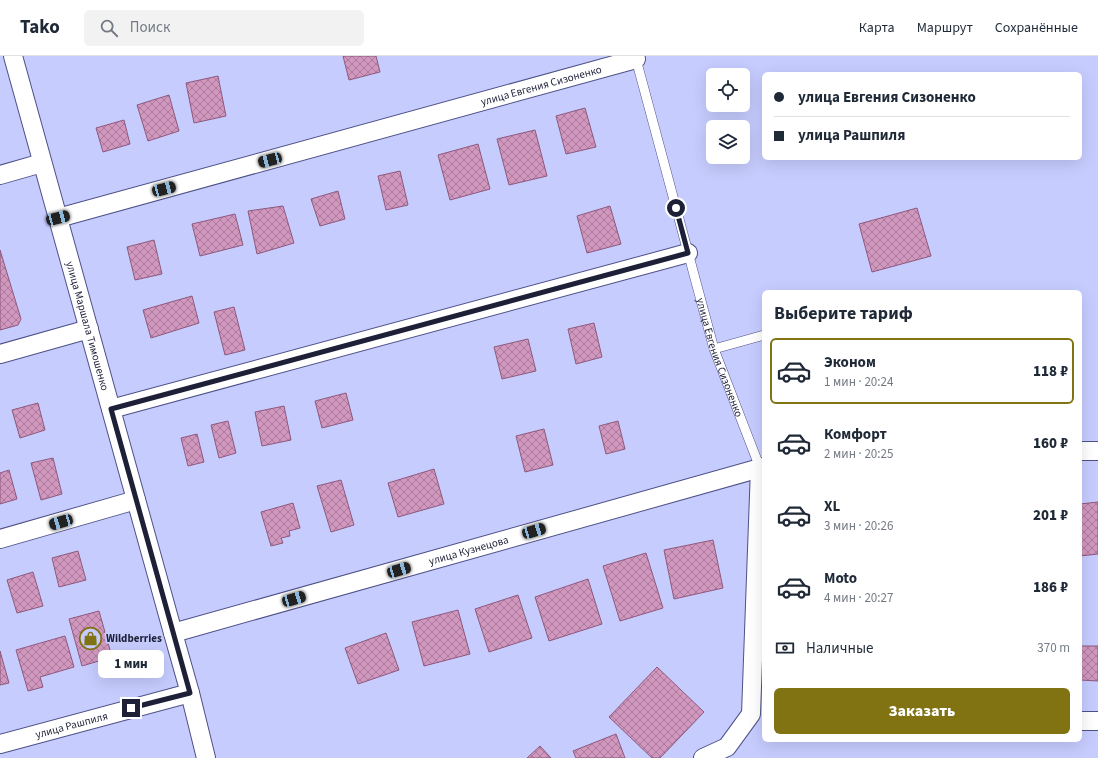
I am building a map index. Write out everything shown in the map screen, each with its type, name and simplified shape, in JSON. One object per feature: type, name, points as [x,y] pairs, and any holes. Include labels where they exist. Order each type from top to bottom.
[{"type":"street","name":"улица Маршала Тимошенко","points":[[13,56],[190,693],[206,758]]},
{"type":"street","name":"улица Евгения Сизоненко","points":[[58,218],[636,59]]},
{"type":"street","points":[[0,175],[42,163]]},
{"type":"street","points":[[111,409],[688,253]]},
{"type":"street","points":[[0,354],[89,329]]},
{"type":"street","points":[[1082,451],[1098,451]]},
{"type":"street","points":[[703,758],[727,747],[758,715],[762,467]]},
{"type":"street","name":"улица Кузнецова","points":[[173,633],[762,467]]},
{"type":"street","points":[[0,539],[136,500]]},
{"type":"street","name":"улица Рашпиля","points":[[0,744],[190,693]]},
{"type":"street","points":[[1082,721],[1098,721]]},
{"type":"lane","name":"улица Евгения Сизоненко","points":[[636,59],[714,349],[762,467]]},
{"type":"lane","points":[[714,349],[762,336]]},
{"type":"building","points":[[343,56],[376,56],[380,72],[349,80]]},
{"type":"building","points":[[218,76],[226,116],[194,123],[186,83]]},
{"type":"building","points":[[169,95],[179,131],[148,141],[137,105]]},
{"type":"building","points":[[585,108],[596,147],[566,154],[556,116]]},
{"type":"building","points":[[124,120],[130,144],[103,152],[96,128]]},
{"type":"building","points":[[535,130],[547,176],[509,185],[497,139]]},
{"type":"building","points":[[478,144],[490,189],[450,200],[438,155]]},
{"type":"building","points":[[400,171],[408,205],[386,210],[378,176]]},
{"type":"building","points":[[338,191],[345,219],[320,226],[311,199]]},
{"type":"building","points":[[283,206],[294,243],[257,254],[248,211]]},
{"type":"building","points":[[610,206],[621,244],[587,253],[577,216]]},
{"type":"building","points":[[917,208],[931,256],[872,272],[859,224]]},
{"type":"building","points":[[235,214],[243,245],[200,256],[192,224]]},
{"type":"building","points":[[154,240],[162,274],[135,280],[127,247]]},
{"type":"building","points":[[0,250],[21,319],[18,325],[0,330]]},
{"type":"building","points":[[192,296],[199,323],[151,338],[143,310]]},
{"type":"building","points":[[234,307],[245,350],[225,355],[214,312]]},
{"type":"building","points":[[594,323],[602,357],[576,364],[568,329]]},
{"type":"building","points":[[528,339],[536,371],[502,379],[494,347]]},
{"type":"building","points":[[346,393],[353,420],[322,428],[315,401]]},
{"type":"building","points":[[38,403],[45,430],[20,438],[12,410]]},
{"type":"building","points":[[284,406],[291,440],[262,446],[255,412]]},
{"type":"building","points":[[228,421],[236,453],[219,458],[211,425]]},
{"type":"building","points":[[618,421],[625,449],[606,454],[599,426]]},
{"type":"building","points":[[544,429],[553,465],[525,472],[516,436]]},
{"type":"building","points":[[197,434],[204,462],[188,466],[181,438]]},
{"type":"building","points":[[53,458],[62,494],[41,500],[31,463]]},
{"type":"building","points":[[434,469],[444,504],[398,517],[388,483]]},
{"type":"building","points":[[9,470],[17,499],[0,504],[0,473]]},
{"type":"building","points":[[341,480],[354,525],[331,532],[317,486]]},
{"type":"building","points":[[1098,502],[1098,554],[1082,556],[1082,504]]},
{"type":"building","points":[[293,503],[300,528],[289,531],[290,536],[281,538],[283,543],[271,546],[261,512]]},
{"type":"building","points":[[713,540],[723,588],[674,599],[664,550]]},
{"type":"building","points":[[78,551],[86,580],[59,587],[52,558]]},
{"type":"building","points":[[646,553],[663,608],[620,621],[603,566]]},
{"type":"building","points":[[33,572],[43,606],[17,613],[7,580]]},
{"type":"building","points":[[588,579],[602,624],[549,641],[535,597]]},
{"type":"building","points":[[518,595],[532,638],[489,652],[475,609]]},
{"type":"building","points":[[458,610],[470,654],[424,666],[412,622]]},
{"type":"building","name":"Wildberries","points":[[99,611],[112,657],[82,666],[69,619]]},
{"type":"building","points":[[386,633],[399,670],[358,684],[345,648]]},
{"type":"building","points":[[65,636],[74,667],[40,677],[43,687],[28,691],[16,650]]},
{"type":"building","points":[[1082,646],[1098,646],[1098,681],[1082,680]]},
{"type":"building","points":[[0,651],[9,683],[0,685]]},
{"type":"building","points":[[657,667],[704,712],[660,758],[652,758],[609,717]]},
{"type":"building","points":[[616,734],[625,758],[576,758],[573,751]]},
{"type":"building","points":[[540,746],[551,758],[527,758]]},
{"type":"place","name":"Wildberries","points":[[91,638]]},
{"type":"route","points":[[131,708],[190,693],[111,409],[688,253],[676,208]]}]
